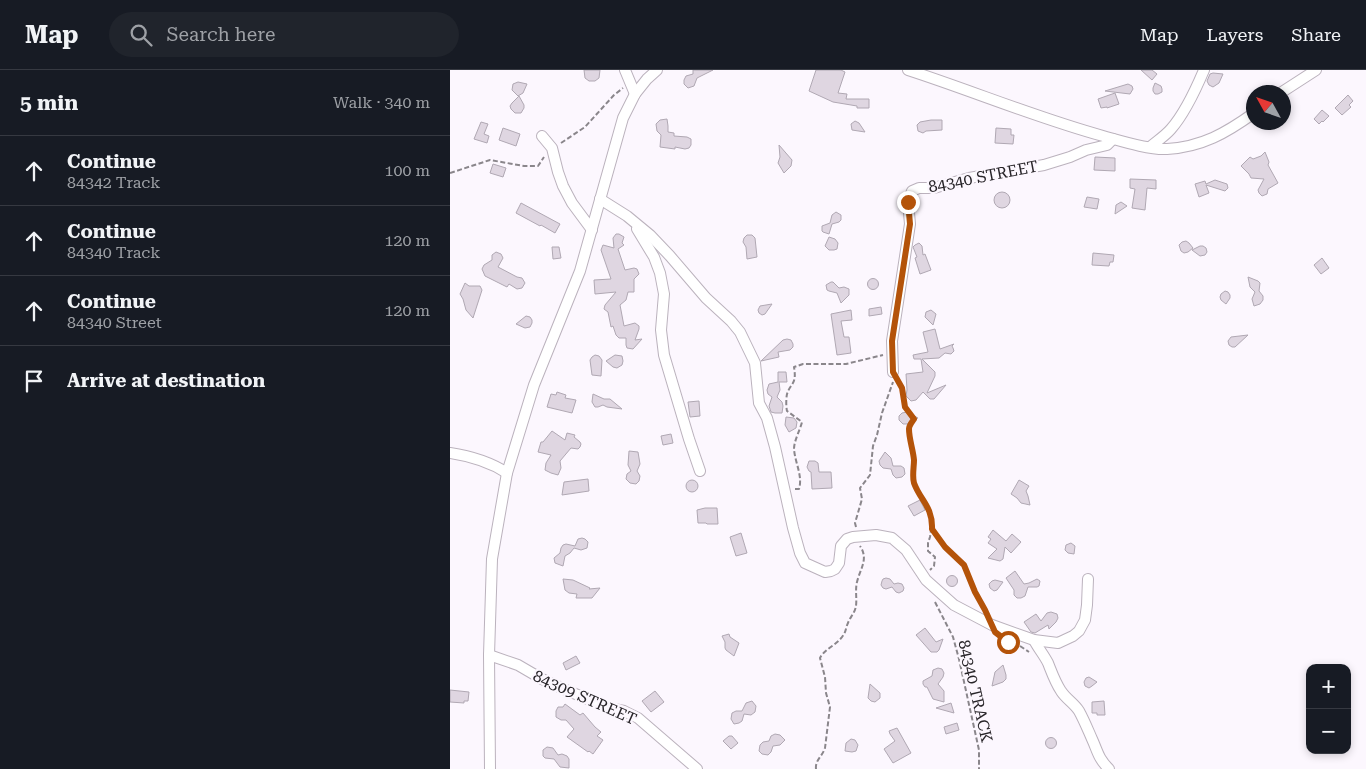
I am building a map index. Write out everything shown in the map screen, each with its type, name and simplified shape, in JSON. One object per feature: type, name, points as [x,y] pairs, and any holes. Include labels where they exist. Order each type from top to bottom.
[{"type":"street","points":[[624,70],[635,94]]},
{"type":"street","points":[[490,769],[489,655],[492,559],[507,474],[534,386],[580,271],[623,118],[635,94],[647,78],[657,70]]},
{"type":"street","points":[[908,70],[1076,129],[1150,147],[1166,149],[1210,140],[1246,119]]},
{"type":"street","points":[[1150,147],[1171,129],[1186,107],[1204,70]]},
{"type":"street","points":[[1291,86],[1316,70]]},
{"type":"street","points":[[542,136],[552,148],[558,172],[567,194],[592,230]]},
{"type":"street","name":"84340 STREET","points":[[893,372],[892,341],[910,224],[908,202],[912,191],[919,188],[934,188],[970,178],[1044,164],[1107,145],[1113,139]]},
{"type":"street","points":[[600,199],[627,216],[650,235],[706,298],[740,332],[755,363],[759,403],[767,418],[800,553],[805,563],[825,572],[831,571],[836,569],[841,546],[851,538],[876,535],[892,538],[906,550],[926,580],[954,604],[992,625],[1034,640],[1058,643],[1079,631],[1085,620],[1088,579]]},
{"type":"street","points":[[627,216],[643,238],[654,257],[660,273],[664,294],[661,330],[664,355],[700,471]]},
{"type":"street","points":[[450,453],[480,460],[498,467],[507,474]]},
{"type":"street","points":[[1034,640],[1065,697],[1079,711],[1096,752],[1109,769]]},
{"type":"street","name":"84309 STREET","points":[[489,655],[518,665],[574,694],[609,708],[624,711],[638,718],[697,769]]},
{"type":"path","points":[[784,488],[799,489],[800,486],[794,448],[802,422],[787,411],[786,404],[787,394],[794,383],[794,367],[803,364],[846,364],[885,354]]},
{"type":"path","points":[[893,372],[902,388],[905,407],[914,419],[909,427],[914,458],[913,480],[928,507],[932,523],[928,551],[935,557],[934,566],[927,573],[926,580]]},
{"type":"path","points":[[816,769],[816,762],[823,755],[825,748],[830,707],[820,658],[844,634],[854,611],[856,583],[863,564],[864,554],[858,543],[855,523],[862,499],[860,488],[870,475],[873,446],[893,383],[893,372]]},
{"type":"path","points":[[932,529],[945,547],[964,565],[992,625]]},
{"type":"path","name":"84340 TRACK","points":[[934,601],[952,637],[959,659],[978,750],[979,769]]},
{"type":"path","points":[[1017,645],[1032,655]]},
{"type":"building","points":[[584,70],[600,70],[599,78],[595,81],[589,81],[585,78]]},
{"type":"building","points":[[693,70],[713,70],[697,78],[694,86],[688,88],[684,84],[684,80],[686,76],[693,74]]},
{"type":"building","points":[[816,70],[841,70],[845,72],[838,93],[847,94],[846,99],[869,99],[869,108],[857,108],[857,106],[833,102],[809,91]]},
{"type":"building","points":[[1141,70],[1152,70],[1157,74],[1152,80]]},
{"type":"building","points":[[1210,74],[1223,74],[1219,83],[1213,87],[1207,81]]},
{"type":"building","points":[[518,82],[527,84],[523,93],[518,96],[512,90],[513,84]]},
{"type":"building","points":[[1155,83],[1161,86],[1162,89],[1162,92],[1158,94],[1155,94],[1153,91]]},
{"type":"building","points":[[1128,84],[1133,89],[1130,94],[1105,91]]},
{"type":"building","points":[[1115,93],[1119,104],[1101,108],[1098,99]]},
{"type":"building","points":[[1348,95],[1353,101],[1349,105],[1351,107],[1342,115],[1335,108]]},
{"type":"building","points":[[519,96],[524,108],[521,113],[515,113],[510,106]]},
{"type":"building","points":[[1322,110],[1329,116],[1319,124],[1314,119]]},
{"type":"building","points":[[667,119],[668,132],[674,133],[674,136],[691,139],[689,148],[660,147],[661,135],[657,131],[656,124],[660,120]]},
{"type":"building","points":[[942,120],[942,130],[926,131],[923,133],[918,131],[917,125],[920,122]]},
{"type":"building","points":[[855,121],[859,123],[865,132],[852,130],[851,124]]},
{"type":"building","points":[[481,122],[488,124],[484,134],[489,136],[487,143],[474,139]]},
{"type":"building","points":[[503,128],[520,134],[516,146],[499,140]]},
{"type":"building","points":[[996,128],[1011,129],[1011,135],[1014,135],[1013,144],[995,143]]},
{"type":"building","points":[[779,145],[792,160],[791,166],[784,173],[778,163],[780,157]]},
{"type":"building","points":[[1265,152],[1269,162],[1268,165],[1278,183],[1268,189],[1267,194],[1262,196],[1258,190],[1264,179],[1251,178],[1241,166],[1250,157],[1253,159]]},
{"type":"building","points":[[1095,157],[1115,158],[1115,171],[1094,170]]},
{"type":"building","points":[[493,164],[506,168],[503,177],[490,173]]},
{"type":"building","points":[[1130,179],[1156,180],[1156,189],[1147,188],[1145,210],[1132,208],[1135,189],[1130,188]]},
{"type":"building","points":[[1215,180],[1227,184],[1228,188],[1225,191],[1206,185],[1209,193],[1199,197],[1195,184],[1205,181],[1206,184]]},
{"type":"building","points":[[1002,192],[1010,200],[1002,208],[994,200]]},
{"type":"building","points":[[1087,197],[1099,199],[1097,209],[1084,207]]},
{"type":"building","points":[[1121,202],[1127,206],[1115,214],[1116,205]]},
{"type":"building","points":[[521,203],[560,224],[555,233],[516,213]]},
{"type":"building","points":[[836,212],[841,215],[841,220],[832,224],[829,234],[823,232],[822,226],[830,223],[832,215]]},
{"type":"building","points":[[616,234],[624,237],[622,243],[624,245],[618,249],[625,270],[634,268],[637,269],[639,274],[634,279],[634,292],[628,292],[626,300],[620,305],[624,326],[635,323],[639,326],[635,340],[642,339],[633,349],[627,348],[626,338],[619,338],[616,335],[613,326],[611,327],[608,312],[604,309],[616,292],[595,294],[594,280],[611,279],[601,250],[603,245],[614,248],[613,238]]},
{"type":"building","points":[[747,235],[752,235],[755,238],[757,257],[747,259],[746,247],[743,242]]},
{"type":"building","points":[[829,237],[835,239],[838,243],[837,249],[829,250],[825,246]]},
{"type":"building","points":[[1186,241],[1193,248],[1184,253],[1179,245]]},
{"type":"building","points":[[919,243],[922,246],[923,255],[925,254],[931,270],[920,274],[913,247]]},
{"type":"building","points":[[1200,246],[1206,248],[1207,252],[1205,255],[1200,256],[1192,250]]},
{"type":"building","points":[[552,247],[559,247],[561,258],[553,259]]},
{"type":"building","points":[[496,252],[501,254],[503,258],[498,267],[522,278],[525,283],[522,288],[517,289],[509,284],[507,287],[485,276],[482,269],[484,265],[492,260],[492,255]]},
{"type":"building","points":[[1093,253],[1114,255],[1113,262],[1110,262],[1109,266],[1092,265]]},
{"type":"building","points":[[1322,258],[1329,268],[1321,274],[1314,265]]},
{"type":"building","points":[[1248,277],[1260,283],[1259,291],[1263,296],[1260,304],[1254,306],[1252,299],[1255,292],[1250,287]]},
{"type":"building","points":[[873,278],[879,284],[873,290],[867,284]]},
{"type":"building","points":[[831,282],[839,288],[849,289],[849,295],[841,303],[837,293],[827,290],[826,285]]},
{"type":"building","points":[[465,283],[469,286],[480,286],[482,290],[473,318],[466,310],[460,294]]},
{"type":"building","points":[[1225,291],[1230,295],[1226,304],[1220,297]]},
{"type":"building","points":[[772,304],[765,314],[759,313],[760,306]]},
{"type":"building","points":[[881,307],[882,314],[869,316],[869,309]]},
{"type":"building","points":[[851,310],[852,320],[841,321],[844,337],[849,337],[851,353],[837,355],[831,314]]},
{"type":"building","points":[[931,310],[936,314],[933,325],[925,317],[926,312]]},
{"type":"building","points":[[526,316],[532,320],[530,327],[525,328],[516,324]]},
{"type":"building","points":[[935,329],[940,349],[954,344],[952,346],[954,351],[951,354],[945,353],[939,358],[922,359],[935,372],[927,393],[946,385],[934,399],[930,399],[923,392],[916,400],[911,401],[906,396],[906,374],[923,372],[921,359],[914,359],[913,355],[928,352],[923,332]]},
{"type":"building","points":[[1248,335],[1235,347],[1229,345],[1228,341],[1231,337]]},
{"type":"building","points":[[783,340],[791,340],[793,344],[790,350],[778,352],[779,357],[761,361]]},
{"type":"building","points":[[595,355],[599,356],[602,360],[601,376],[592,375],[590,360]]},
{"type":"building","points":[[615,355],[622,356],[623,361],[622,365],[617,368],[606,361]]},
{"type":"building","points":[[778,372],[786,372],[787,382],[779,382],[780,390],[777,397],[782,402],[782,413],[771,412],[769,406],[772,397],[768,394],[767,390],[769,384],[778,382]]},
{"type":"building","points":[[557,392],[566,395],[565,398],[576,400],[572,413],[547,407],[551,394],[556,395]]},
{"type":"building","points":[[593,394],[604,399],[610,399],[622,409],[603,405],[595,407],[592,402]]},
{"type":"building","points":[[699,401],[700,416],[690,417],[688,402]]},
{"type":"building","points":[[907,412],[918,418],[903,424],[899,420],[899,416]]},
{"type":"building","points":[[786,417],[794,418],[797,422],[796,428],[789,432],[785,425]]},
{"type":"building","points":[[552,431],[565,440],[567,433],[575,435],[574,437],[581,444],[578,449],[571,448],[560,461],[561,468],[558,475],[545,470],[546,463],[551,455],[538,452],[541,442]]},
{"type":"building","points":[[671,434],[673,443],[663,445],[661,436]]},
{"type":"building","points":[[629,451],[638,452],[640,464],[637,471],[640,476],[636,484],[630,483],[626,479],[627,474],[631,471],[628,465]]},
{"type":"building","points":[[885,452],[891,458],[893,466],[904,468],[905,474],[902,477],[896,478],[891,469],[883,468],[880,465],[879,461]]},
{"type":"building","points":[[809,461],[818,463],[819,472],[831,472],[832,488],[812,489],[811,472],[807,467]]},
{"type":"building","points":[[588,479],[589,491],[562,495],[564,482]]},
{"type":"building","points":[[690,480],[694,480],[698,486],[694,492],[690,492],[686,488],[686,484]]},
{"type":"building","points":[[1019,480],[1029,486],[1026,491],[1030,505],[1021,503],[1011,494]]},
{"type":"building","points":[[920,500],[925,510],[914,516],[908,506]]},
{"type":"building","points":[[717,508],[718,524],[698,523],[697,510]]},
{"type":"building","points":[[993,530],[1006,541],[1012,534],[1021,542],[1011,553],[1005,547],[1003,559],[1000,561],[988,558],[997,549],[988,543],[991,539],[988,537]]},
{"type":"building","points":[[741,533],[747,553],[736,556],[730,537]]},
{"type":"building","points":[[582,538],[588,542],[587,548],[581,550],[574,548],[565,556],[563,566],[555,563],[554,558],[560,553],[563,545],[575,546],[578,539]]},
{"type":"building","points":[[1071,543],[1075,546],[1074,554],[1068,553],[1065,550],[1066,545]]},
{"type":"building","points":[[1015,571],[1024,584],[1037,579],[1040,581],[1039,586],[1028,587],[1025,596],[1017,598],[1006,578]]},
{"type":"building","points":[[950,576],[954,576],[957,581],[956,585],[950,586],[947,583],[947,579]]},
{"type":"building","points":[[886,578],[890,579],[894,584],[902,584],[903,591],[899,593],[892,587],[883,588],[881,585],[882,581]]},
{"type":"building","points":[[563,579],[573,580],[589,589],[600,588],[592,598],[576,598],[577,594],[569,593],[565,590]]},
{"type":"building","points":[[995,580],[1003,582],[994,591],[990,588],[989,584]]},
{"type":"building","points":[[1047,613],[1057,614],[1058,618],[1049,629],[1048,625],[1035,633],[1031,632],[1024,622],[1036,614],[1041,621]]},
{"type":"building","points":[[925,628],[936,642],[943,639],[937,652],[931,652],[916,635]]},
{"type":"building","points":[[729,634],[730,637],[739,643],[734,656],[726,650],[722,636]]},
{"type":"building","points":[[576,656],[580,663],[566,670],[563,663]]},
{"type":"building","points":[[1003,665],[1006,679],[992,686],[995,672]]},
{"type":"building","points":[[942,669],[944,673],[938,684],[944,691],[944,702],[933,699],[927,687],[923,684],[923,681],[932,676],[933,670]]},
{"type":"building","points":[[1089,677],[1097,682],[1089,688],[1085,686],[1084,682]]},
{"type":"building","points":[[870,684],[880,693],[880,698],[875,702],[868,698]]},
{"type":"building","points":[[450,690],[469,692],[468,701],[464,701],[464,703],[450,702]]},
{"type":"building","points":[[655,691],[664,702],[651,712],[642,701]]},
{"type":"building","points":[[752,701],[756,706],[755,712],[751,715],[744,714],[742,721],[734,724],[731,719],[732,713],[742,711],[746,703]]},
{"type":"building","points":[[1104,701],[1105,715],[1092,713],[1092,702]]},
{"type":"building","points":[[951,703],[954,713],[936,708]]},
{"type":"building","points":[[565,704],[580,715],[583,713],[601,732],[597,736],[603,740],[593,754],[567,737],[574,729],[566,720],[556,717],[558,707],[563,707]]},
{"type":"building","points":[[957,723],[959,730],[946,734],[944,727]]},
{"type":"building","points":[[897,728],[911,753],[893,763],[884,749],[895,741],[889,731]]},
{"type":"building","points":[[775,734],[780,735],[785,740],[780,745],[773,746],[768,755],[762,754],[759,751],[760,745],[763,742],[769,741],[771,736]]},
{"type":"building","points":[[732,736],[738,743],[731,749],[723,741]]},
{"type":"building","points":[[1049,738],[1053,738],[1056,743],[1055,747],[1049,748],[1046,745],[1046,741]]},
{"type":"building","points":[[851,739],[855,740],[858,745],[856,751],[845,751],[846,743]]},
{"type":"building","points":[[547,747],[553,748],[558,755],[567,756],[569,768],[560,767],[554,759],[545,758],[543,750]]},
{"type":"route","points":[[908,202],[910,224],[897,302],[892,341],[892,360],[893,372],[902,388],[905,407],[914,419],[909,427],[914,458],[913,480],[928,507],[932,529],[945,547],[962,562],[995,632],[1008,642]]}]
